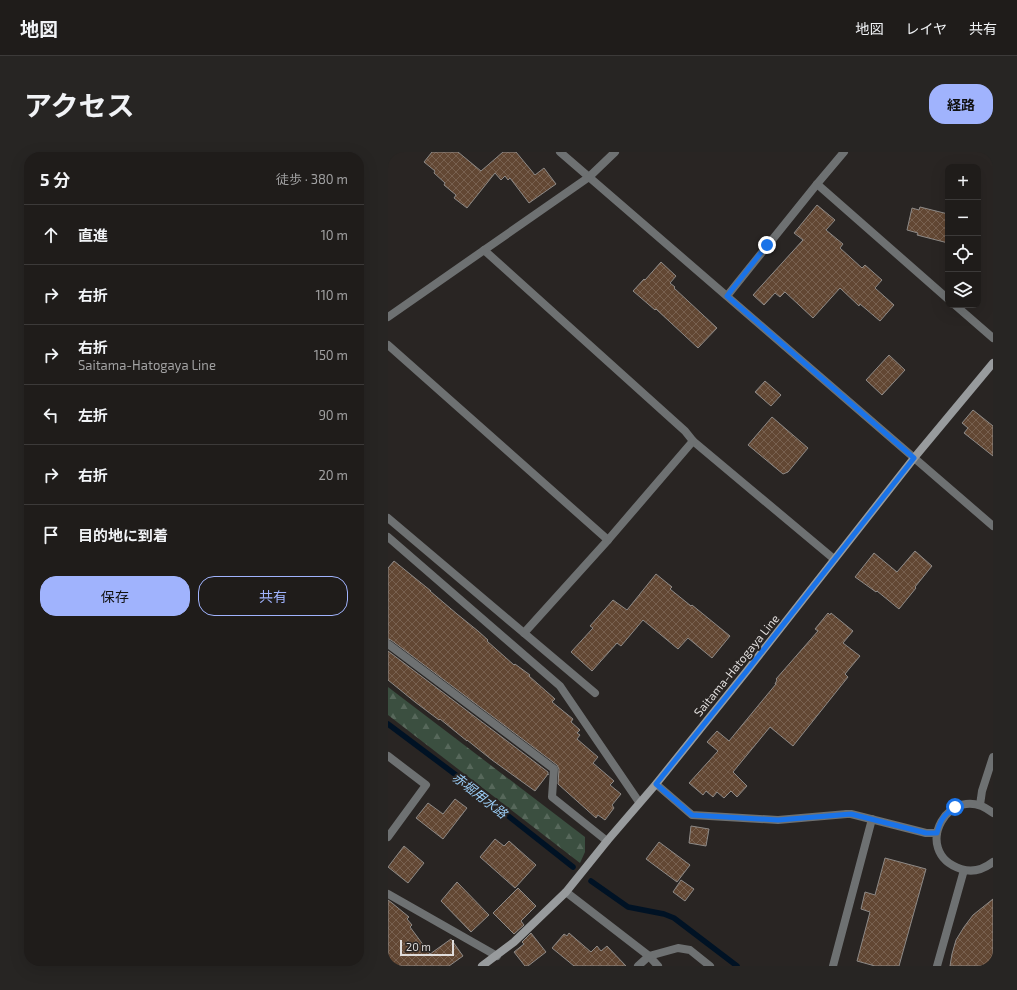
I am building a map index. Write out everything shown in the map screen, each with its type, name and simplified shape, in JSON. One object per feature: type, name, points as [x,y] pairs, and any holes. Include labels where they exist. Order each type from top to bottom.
[{"type":"main road","name":"Saitama-Hatogaya Line","points":[[482,966],[514,942],[566,892],[656,784],[914,458],[993,363]]},
{"type":"street","points":[[560,152],[993,526]]},
{"type":"street","points":[[388,317],[589,177],[615,152]]},
{"type":"street","points":[[727,296],[844,152]]},
{"type":"street","points":[[817,184],[945,296]]},
{"type":"street","points":[[484,250],[685,431],[693,441],[834,559]]},
{"type":"street","points":[[958,308],[993,338]]},
{"type":"street","points":[[388,345],[608,540]]},
{"type":"street","points":[[524,633],[608,540],[693,441]]},
{"type":"street","points":[[388,518],[595,693]]},
{"type":"street","points":[[388,537],[560,686],[640,802]]},
{"type":"street","points":[[388,644],[554,769],[552,797],[607,841]]},
{"type":"street","points":[[388,756],[426,785],[388,837]]},
{"type":"street","points":[[980,805],[982,791],[993,757]]},
{"type":"street","points":[[656,784],[692,815],[778,820],[851,814],[926,833],[937,833]]},
{"type":"street","points":[[993,813],[980,805],[963,804],[948,812],[939,825],[937,833],[939,850],[943,857],[956,868],[973,871],[989,866],[993,862]]},
{"type":"street","points":[[833,966],[872,819]]},
{"type":"street","points":[[937,966],[964,870]]},
{"type":"street","points":[[566,892],[649,956],[658,966]]},
{"type":"street","points":[[388,894],[497,956]]},
{"type":"street","points":[[638,966],[649,956],[678,948],[690,950],[710,966]]},
{"type":"green space","points":[[388,687],[585,837],[585,852],[580,863],[388,715]]},
{"type":"building","points":[[432,152],[458,152],[481,171],[503,152],[516,152],[535,175],[544,168],[556,184],[529,203],[510,178],[508,180],[505,176],[501,180],[495,173],[467,208],[454,198],[456,195],[444,185],[445,183],[434,173],[435,171],[424,162]]},
{"type":"building","points":[[817,205],[835,220],[826,230],[843,244],[840,248],[862,268],[865,265],[882,280],[875,288],[894,305],[880,321],[860,304],[859,306],[840,288],[813,318],[785,292],[780,297],[775,293],[764,305],[753,295],[803,240],[794,233]]},
{"type":"building","points":[[920,207],[945,213],[945,242],[917,235],[918,233],[907,230],[912,208],[919,210]]},
{"type":"building","points":[[661,262],[676,276],[670,283],[675,287],[674,288],[717,328],[698,348],[656,309],[655,310],[633,291]]},
{"type":"building","points":[[889,355],[905,370],[882,395],[866,380]]},
{"type":"building","points":[[765,381],[781,395],[771,406],[755,392]]},
{"type":"building","points":[[973,410],[993,426],[993,456],[964,433],[968,428],[962,423]]},
{"type":"building","points":[[772,417],[808,448],[788,472],[783,474],[748,445]]},
{"type":"building","points":[[915,551],[932,566],[899,609],[877,591],[876,592],[855,577],[874,553],[897,572]]},
{"type":"building","points":[[394,561],[478,631],[514,665],[515,664],[530,675],[529,676],[555,699],[552,702],[573,719],[571,722],[580,730],[577,733],[580,735],[577,739],[598,757],[593,763],[614,781],[610,785],[621,794],[612,805],[614,808],[605,820],[598,815],[596,818],[558,784],[559,769],[557,765],[388,639],[388,568]]},
{"type":"building","points":[[656,574],[672,587],[670,589],[730,636],[712,658],[688,638],[678,649],[643,620],[621,646],[617,643],[592,671],[571,652],[593,628],[590,626],[613,600],[627,610]]},
{"type":"building","points":[[828,613],[830,615],[831,613],[853,631],[843,643],[860,656],[845,674],[848,677],[793,746],[770,727],[733,772],[747,786],[737,797],[731,791],[724,798],[717,792],[713,797],[706,791],[703,795],[689,783],[718,751],[707,742],[717,731],[729,741],[776,684],[776,679],[818,631],[815,629]]},
{"type":"building","points":[[388,651],[548,772],[535,791],[492,760],[440,719],[439,720],[415,702],[388,680]]},
{"type":"building","points":[[455,799],[467,808],[443,839],[416,818],[428,803],[443,814]]},
{"type":"building","points":[[691,826],[709,829],[706,846],[689,843]]},
{"type":"building","points":[[495,839],[504,846],[509,841],[536,865],[515,888],[480,857]]},
{"type":"building","points":[[659,842],[690,865],[677,882],[646,859]]},
{"type":"building","points":[[404,846],[424,863],[408,883],[388,867]]},
{"type":"building","points":[[885,858],[926,869],[899,966],[875,966],[857,961],[870,912],[861,909],[865,892],[875,895]]},
{"type":"building","points":[[681,880],[694,889],[685,901],[673,892]]},
{"type":"building","points":[[457,882],[489,915],[471,932],[441,901]]},
{"type":"building","points":[[518,888],[536,906],[521,921],[524,925],[514,934],[493,913]]},
{"type":"building","points":[[993,899],[993,966],[950,966],[956,940],[964,927],[973,915]]},
{"type":"building","points":[[388,900],[409,917],[407,919],[412,925],[410,927],[430,954],[451,939],[463,956],[449,966],[388,966]]},
{"type":"building","points":[[531,933],[546,952],[528,966],[525,966],[514,952],[524,944],[522,942]]},
{"type":"building","points":[[569,933],[591,952],[597,946],[601,951],[607,946],[626,966],[574,966],[552,948],[564,934],[567,936]]},
{"type":"waterway","name":"赤堀用水路","points":[[388,724],[464,781],[573,867]]},
{"type":"waterway","name":"赤堀用水路","points":[[591,881],[628,907],[664,914],[674,918],[737,966]]},
{"type":"route","points":[[767,245],[727,296],[914,458],[656,784],[692,815],[778,820],[851,814],[926,833],[937,833],[943,818],[955,807]]}]
